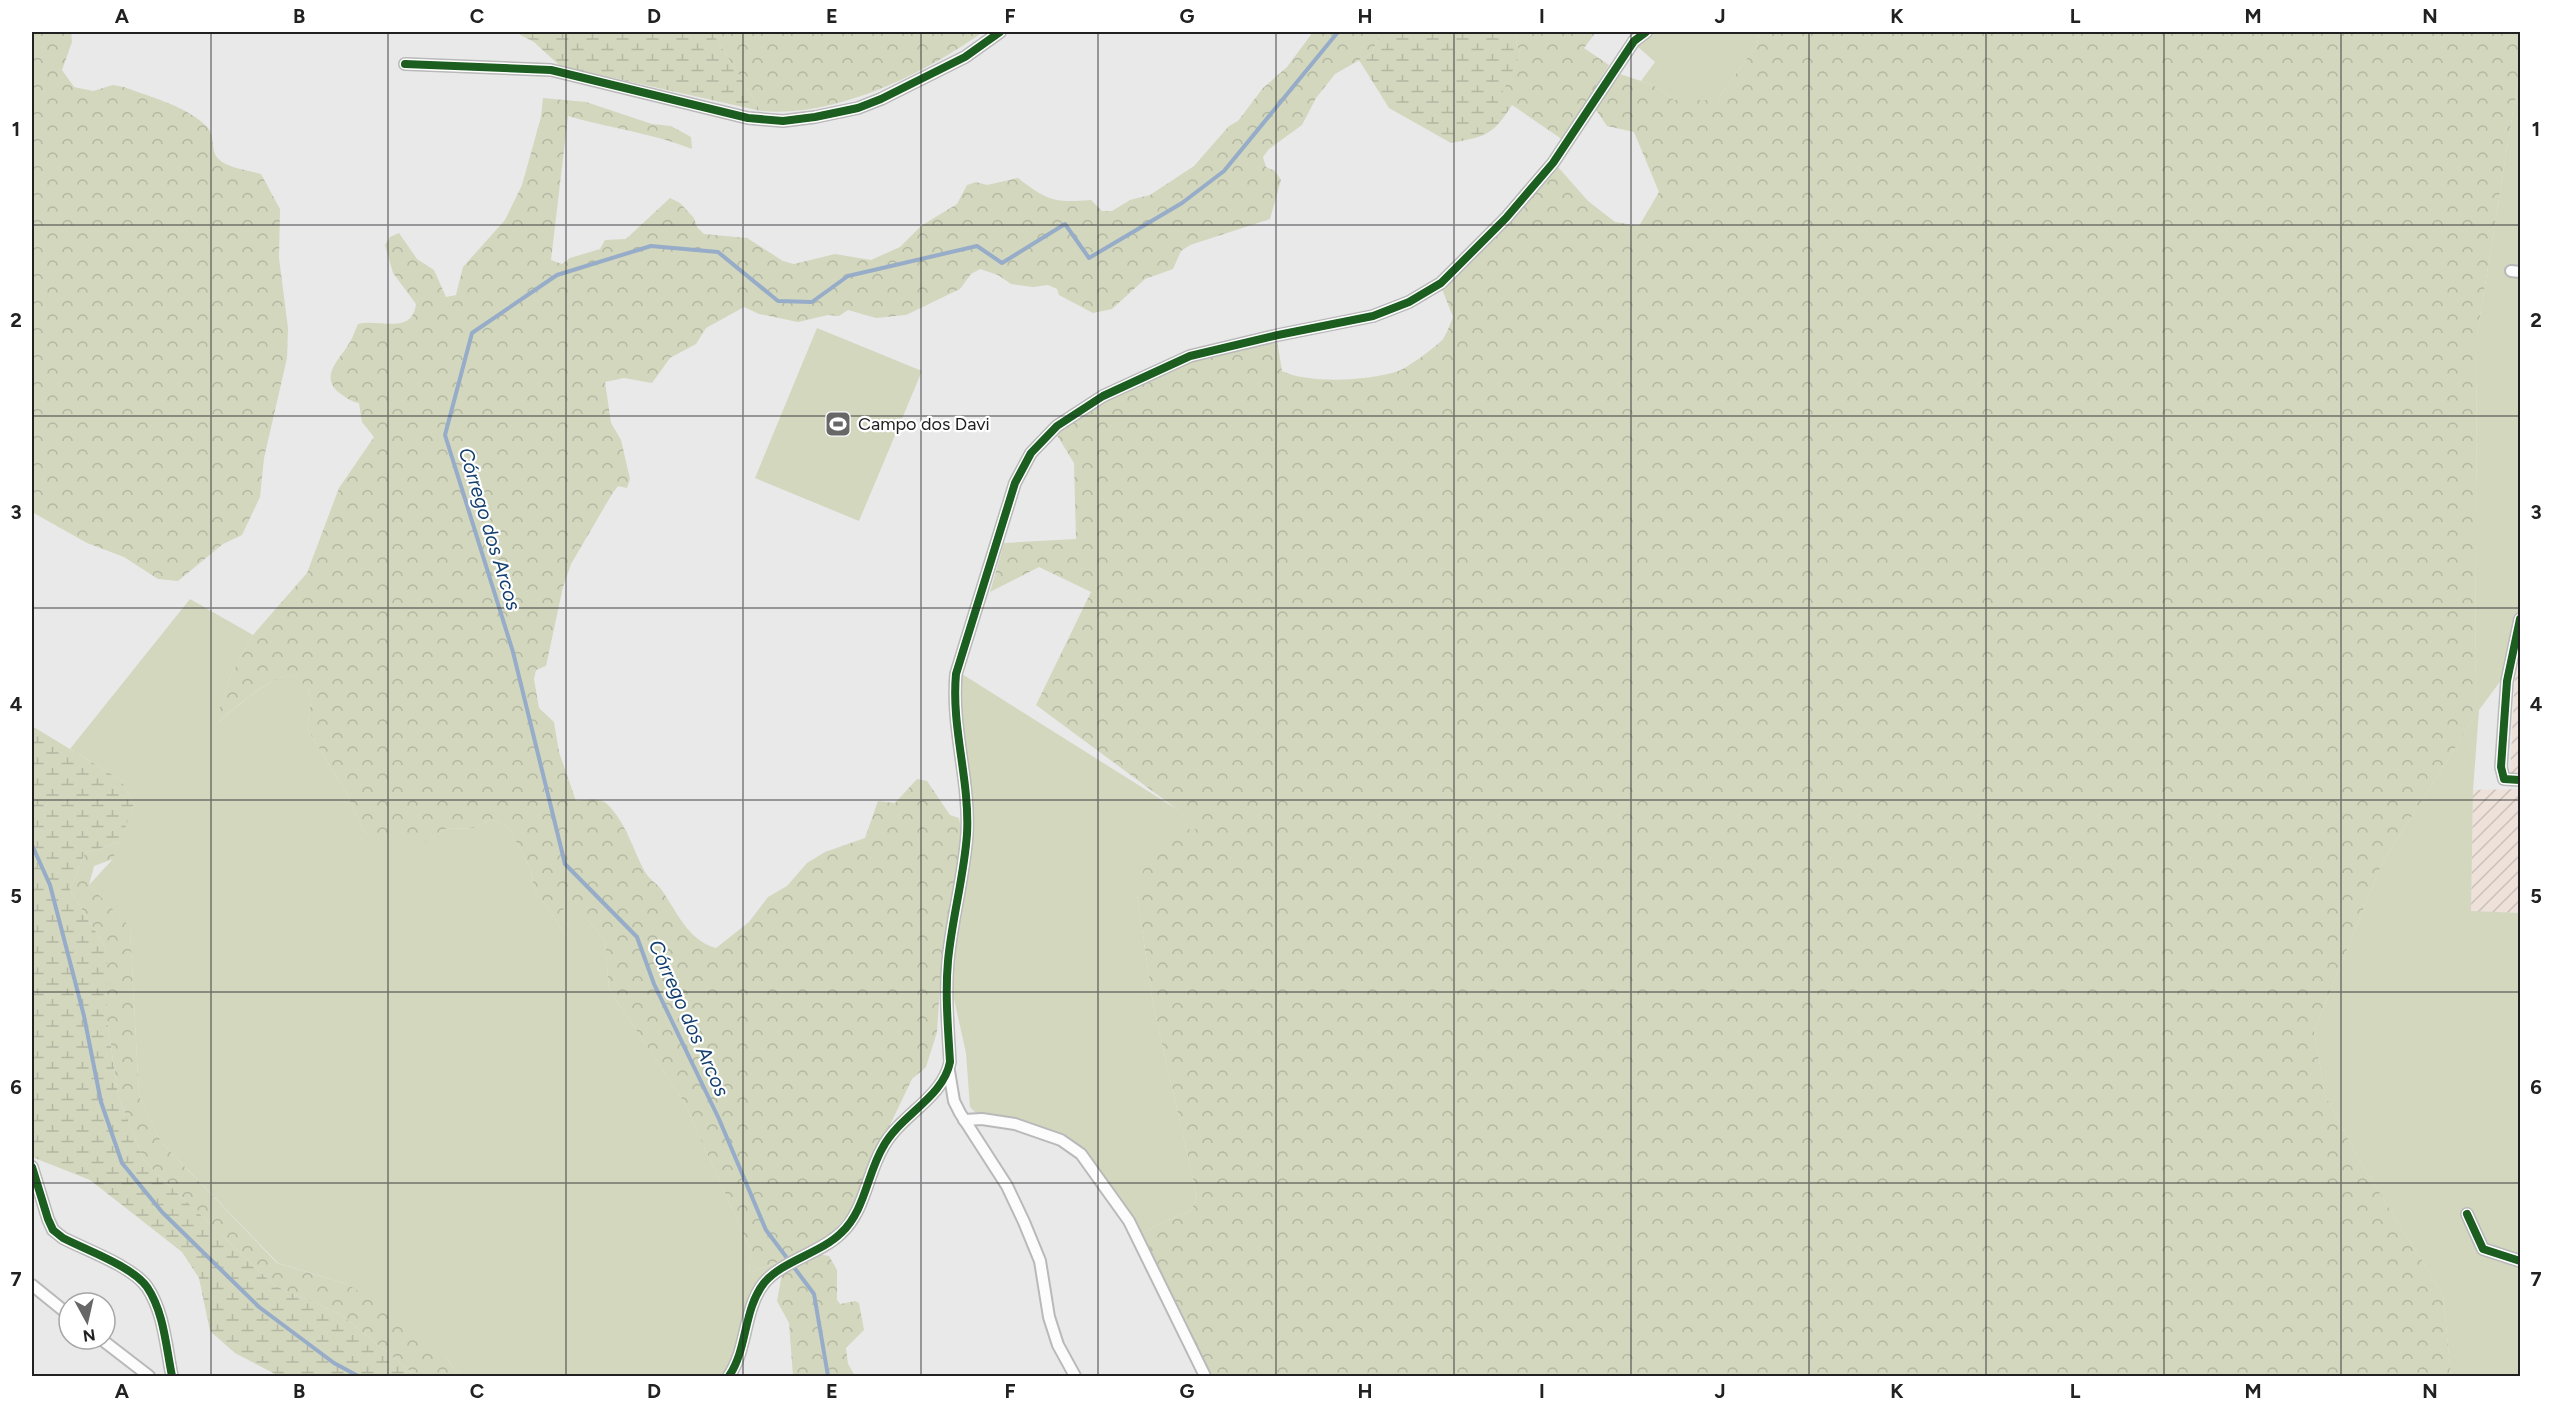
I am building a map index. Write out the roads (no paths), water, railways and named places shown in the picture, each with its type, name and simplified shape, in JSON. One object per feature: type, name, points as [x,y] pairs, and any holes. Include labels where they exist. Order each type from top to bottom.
[{"type":"street","points":[[405,64],[551,70],[748,118],[783,121],[858,108],[880,99],[965,57],[1000,32]]},
{"type":"street","points":[[1075,1377],[1058,1345],[1049,1317],[1040,1262],[1024,1222],[1007,1186],[954,1101],[949,1071],[946,987],[948,959],[967,833],[954,698],[956,674],[1015,483],[1031,453],[1057,426],[1103,396],[1190,356],[1372,316],[1409,302],[1441,283],[1506,218],[1552,162],[1634,41],[1646,32]]},
{"type":"street","points":[[2520,619],[2507,681],[2501,767],[2504,779],[2520,780]]},
{"type":"street","points":[[729,1377],[740,1357],[756,1295],[766,1281],[842,1233],[856,1214],[883,1146],[895,1130],[941,1084],[949,1071]]},
{"type":"street","points":[[964,1120],[982,1119],[1015,1124],[1061,1140],[1081,1154],[1129,1221],[1205,1377]]},
{"type":"street","points":[[32,1167],[53,1230],[63,1238],[130,1272],[146,1286],[158,1308],[172,1377]]},
{"type":"street","points":[[2467,1214],[2483,1249],[2520,1261]]},
{"type":"street","points":[[32,1285],[57,1305]]},
{"type":"street","points":[[116,1351],[149,1377]]},
{"type":"waterway","name":"Córrego dos Arcos","points":[[828,1376],[814,1294],[766,1230],[719,1119],[654,984],[637,937],[565,864],[513,652],[445,435],[472,333],[557,275],[651,246],[718,252],[778,301],[812,302],[848,276],[977,246],[1002,263],[1065,224],[1089,258],[1182,203],[1224,171],[1338,32]]},
{"type":"waterway","points":[[32,845],[50,885],[84,1016],[101,1102],[122,1163],[162,1212],[259,1307],[334,1363],[358,1376]]},
{"type":"place","name":"Campo dos Davi","points":[[838,424]]}]
